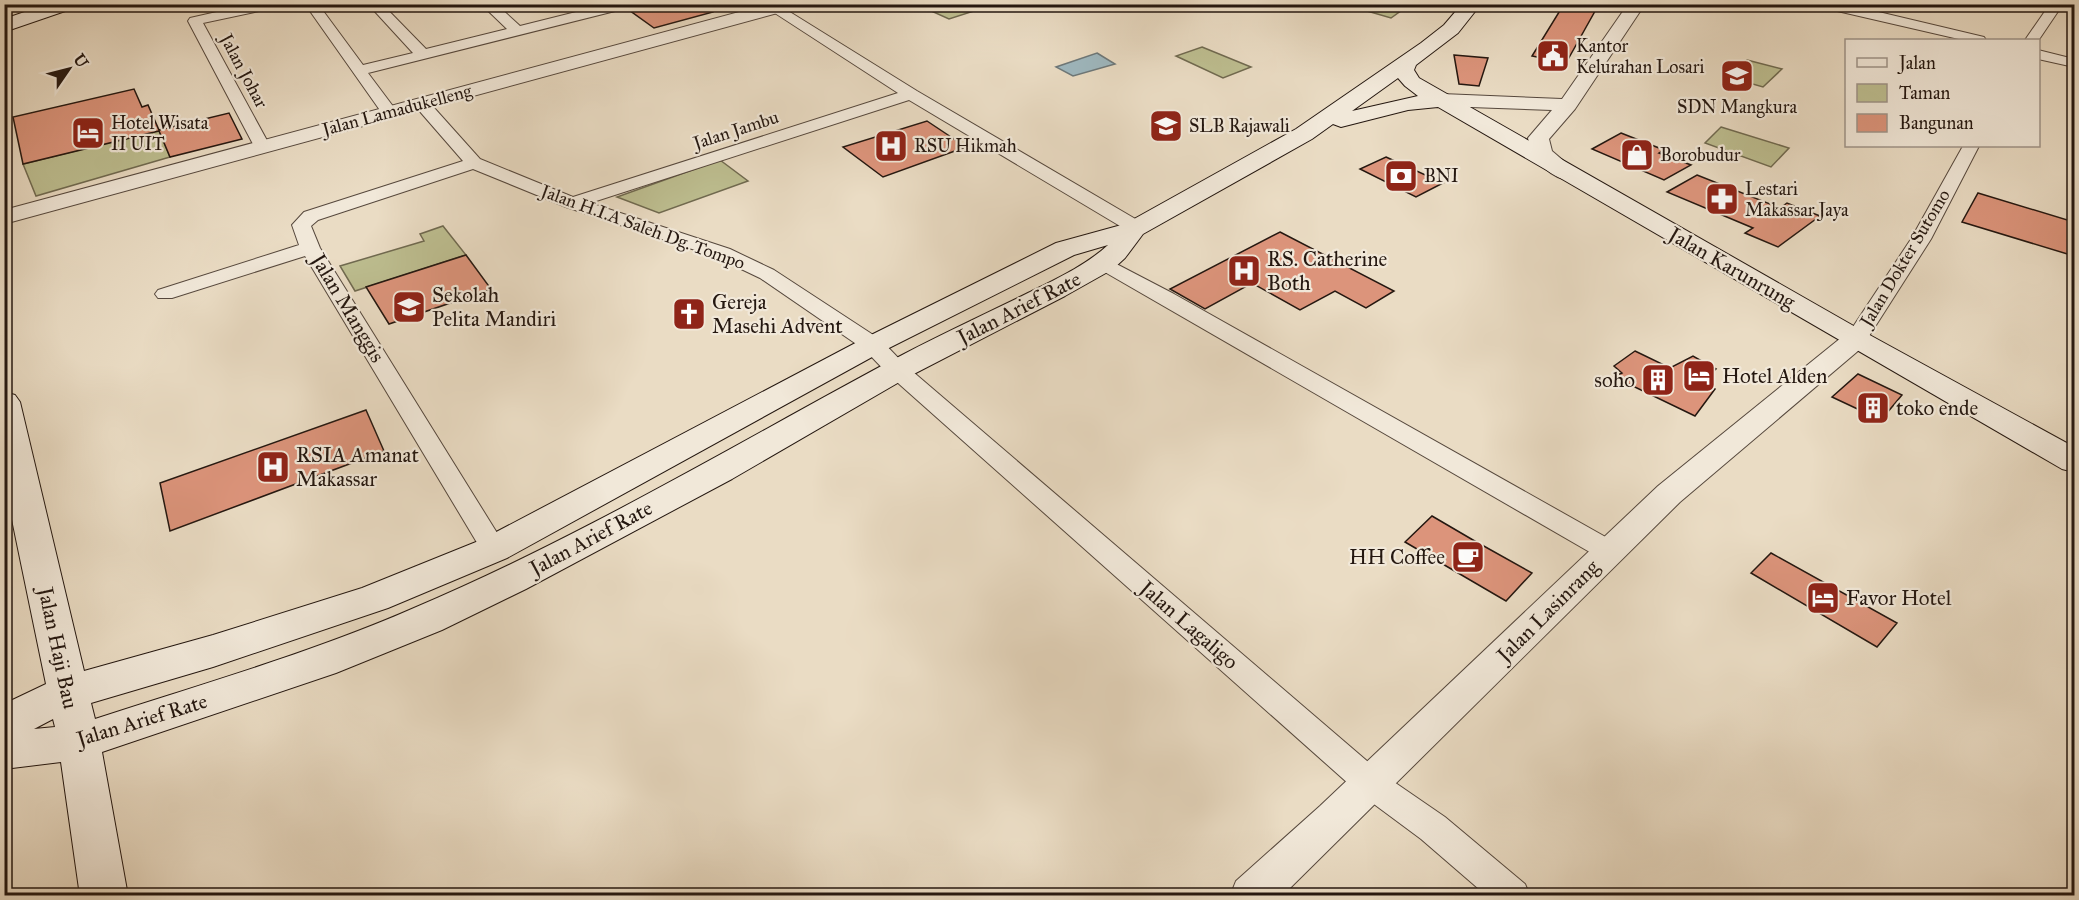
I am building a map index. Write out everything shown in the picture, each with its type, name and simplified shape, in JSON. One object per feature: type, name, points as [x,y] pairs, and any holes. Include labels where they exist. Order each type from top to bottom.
[{"type":"main road","points":[[4,26],[67,4]]},
{"type":"main road","name":"Jalan Arief Rate","points":[[4,751],[79,742],[322,662],[428,620],[513,579],[720,471],[885,358],[1065,249],[1135,229],[1304,134],[1451,30],[1472,4]]},
{"type":"main road","name":"Jalan Karunrung","points":[[1407,63],[1403,70],[1412,82],[1442,100],[1856,339],[2074,461]]},
{"type":"main road","points":[[1304,134],[1378,109],[1442,100]]},
{"type":"main road","name":"Jalan Arief Rate","points":[[4,724],[67,693],[213,651],[375,598],[494,549],[885,358],[1055,290],[1103,263],[1116,252],[1135,229]]},
{"type":"main road","name":"Jalan Haji Bau","points":[[4,402],[79,742],[104,896]]},
{"type":"street","name":"Jalan Johar","points":[[262,146],[195,21],[273,4]]},
{"type":"street","points":[[311,4],[390,112]]},
{"type":"street","points":[[374,4],[423,55]]},
{"type":"street","points":[[487,4],[518,32]]},
{"type":"street","points":[[361,70],[518,32],[595,8],[626,4]]},
{"type":"street","points":[[1573,177],[1549,160],[1539,147],[1538,138],[1568,105],[1637,4]]},
{"type":"street","points":[[1825,4],[1974,39]]},
{"type":"street","points":[[2032,39],[2057,4]]},
{"type":"street","name":"Jalan Lamadukelleng","points":[[4,217],[777,6]]},
{"type":"street","points":[[777,6],[911,94],[1135,229]]},
{"type":"street","points":[[2040,54],[2074,63]]},
{"type":"street","name":"Jalan Jambu","points":[[572,203],[911,94]]},
{"type":"street","points":[[1442,100],[1568,105]]},
{"type":"street","name":"Jalan H.I.A Saleh Dg. Tompo","points":[[422,104],[474,163],[572,203],[723,253],[758,269],[885,358]]},
{"type":"street","name":"Jalan Dokter Sutomo","points":[[1856,339],[1921,239],[1970,147]]},
{"type":"street","name":"Jalan Manggis","points":[[474,163],[311,216],[301,225],[310,248],[494,549]]},
{"type":"street","points":[[165,294],[310,248]]},
{"type":"street","points":[[1103,263],[1278,360],[1389,427],[1609,551]]},
{"type":"street","name":"Jalan Lasinrang","points":[[1251,896],[1669,494],[1856,339]]},
{"type":"street","name":"Jalan Lagaligo","points":[[885,358],[1370,783],[1434,828],[1513,896]]},
{"type":"green space","points":[[924,4],[959,5],[974,11],[949,19],[920,6]]},
{"type":"green space","points":[[1368,4],[1409,5],[1391,18],[1360,9]]},
{"type":"green space","points":[[1202,47],[1251,67],[1223,78],[1176,56]]},
{"type":"green space","points":[[1747,60],[1782,69],[1763,87],[1728,77]]},
{"type":"green space","points":[[1721,127],[1789,148],[1771,167],[1705,143]]},
{"type":"green space","points":[[159,130],[170,157],[36,196],[23,164]]},
{"type":"green space","points":[[720,160],[748,181],[659,213],[617,197]]},
{"type":"green space","points":[[443,226],[466,255],[355,291],[340,266],[424,241],[420,234]]},
{"type":"water","points":[[1097,53],[1115,64],[1073,76],[1056,67]]},
{"type":"building","points":[[634,4],[712,4],[713,12],[654,28],[629,10]]},
{"type":"building","points":[[1564,4],[1599,4],[1566,63],[1532,56]]},
{"type":"building","points":[[1454,55],[1488,58],[1479,86],[1459,84]]},
{"type":"building","points":[[134,89],[142,107],[148,105],[159,130],[229,113],[242,139],[170,157],[159,131],[23,164],[13,117]]},
{"type":"building","name":"RSU Hikmah","points":[[927,121],[966,147],[883,177],[843,147]]},
{"type":"building","name":"Borobudur","points":[[1621,133],[1664,150],[1659,153],[1691,165],[1664,180],[1592,149]]},
{"type":"building","name":"BNI","points":[[1386,157],[1443,183],[1416,197],[1360,169]]},
{"type":"building","points":[[1697,175],[1780,208],[1787,203],[1820,216],[1778,247],[1745,233],[1753,228],[1667,192]]},
{"type":"building","points":[[1978,193],[2074,222],[2074,256],[1962,222]]},
{"type":"building","name":"RS. Catherine Both","points":[[1280,232],[1394,291],[1366,308],[1335,291],[1300,310],[1252,283],[1205,309],[1170,289]]},
{"type":"building","name":"Sekolah Pelita Mandiri","points":[[466,255],[491,289],[389,324],[366,287]]},
{"type":"building","name":"soho","points":[[1635,351],[1670,368],[1693,356],[1716,369],[1701,383],[1715,389],[1695,416],[1614,377],[1622,373],[1614,366]]},
{"type":"building","name":"toko ende","points":[[1858,374],[1902,395],[1881,420],[1832,397]]},
{"type":"building","name":"RSIA Amanat Makassar","points":[[366,410],[384,451],[170,531],[160,483]]},
{"type":"building","name":"HH Coffee","points":[[1432,516],[1532,573],[1506,601],[1405,542]]},
{"type":"building","name":"Favor Hotel","points":[[1771,553],[1897,623],[1877,647],[1751,573]]},
{"type":"place","name":"Kantor Kelurahan Losari","points":[[1553,56]]},
{"type":"place","name":"SDN Mangkura","points":[[1737,76]]},
{"type":"place","name":"SLB Rajawali","points":[[1166,126]]},
{"type":"place","name":"Hotel Wisata II UIT","points":[[88,133]]},
{"type":"place","name":"RSU Hikmah","points":[[891,146]]},
{"type":"place","name":"Borobudur","points":[[1637,155]]},
{"type":"place","name":"BNI","points":[[1401,176]]},
{"type":"place","name":"Lestari Makassar Jaya","points":[[1722,199]]},
{"type":"place","name":"RS. Catherine Both","points":[[1244,271]]},
{"type":"place","name":"Sekolah Pelita Mandiri","points":[[409,307]]},
{"type":"place","name":"Gereja Masehi Advent","points":[[689,314]]},
{"type":"place","name":"Hotel Alden","points":[[1699,376]]},
{"type":"place","name":"soho","points":[[1658,380]]},
{"type":"place","name":"toko ende","points":[[1873,408]]},
{"type":"place","name":"RSIA Amanat Makassar","points":[[273,467]]},
{"type":"place","name":"HH Coffee","points":[[1468,557]]},
{"type":"place","name":"Favor Hotel","points":[[1823,598]]}]
